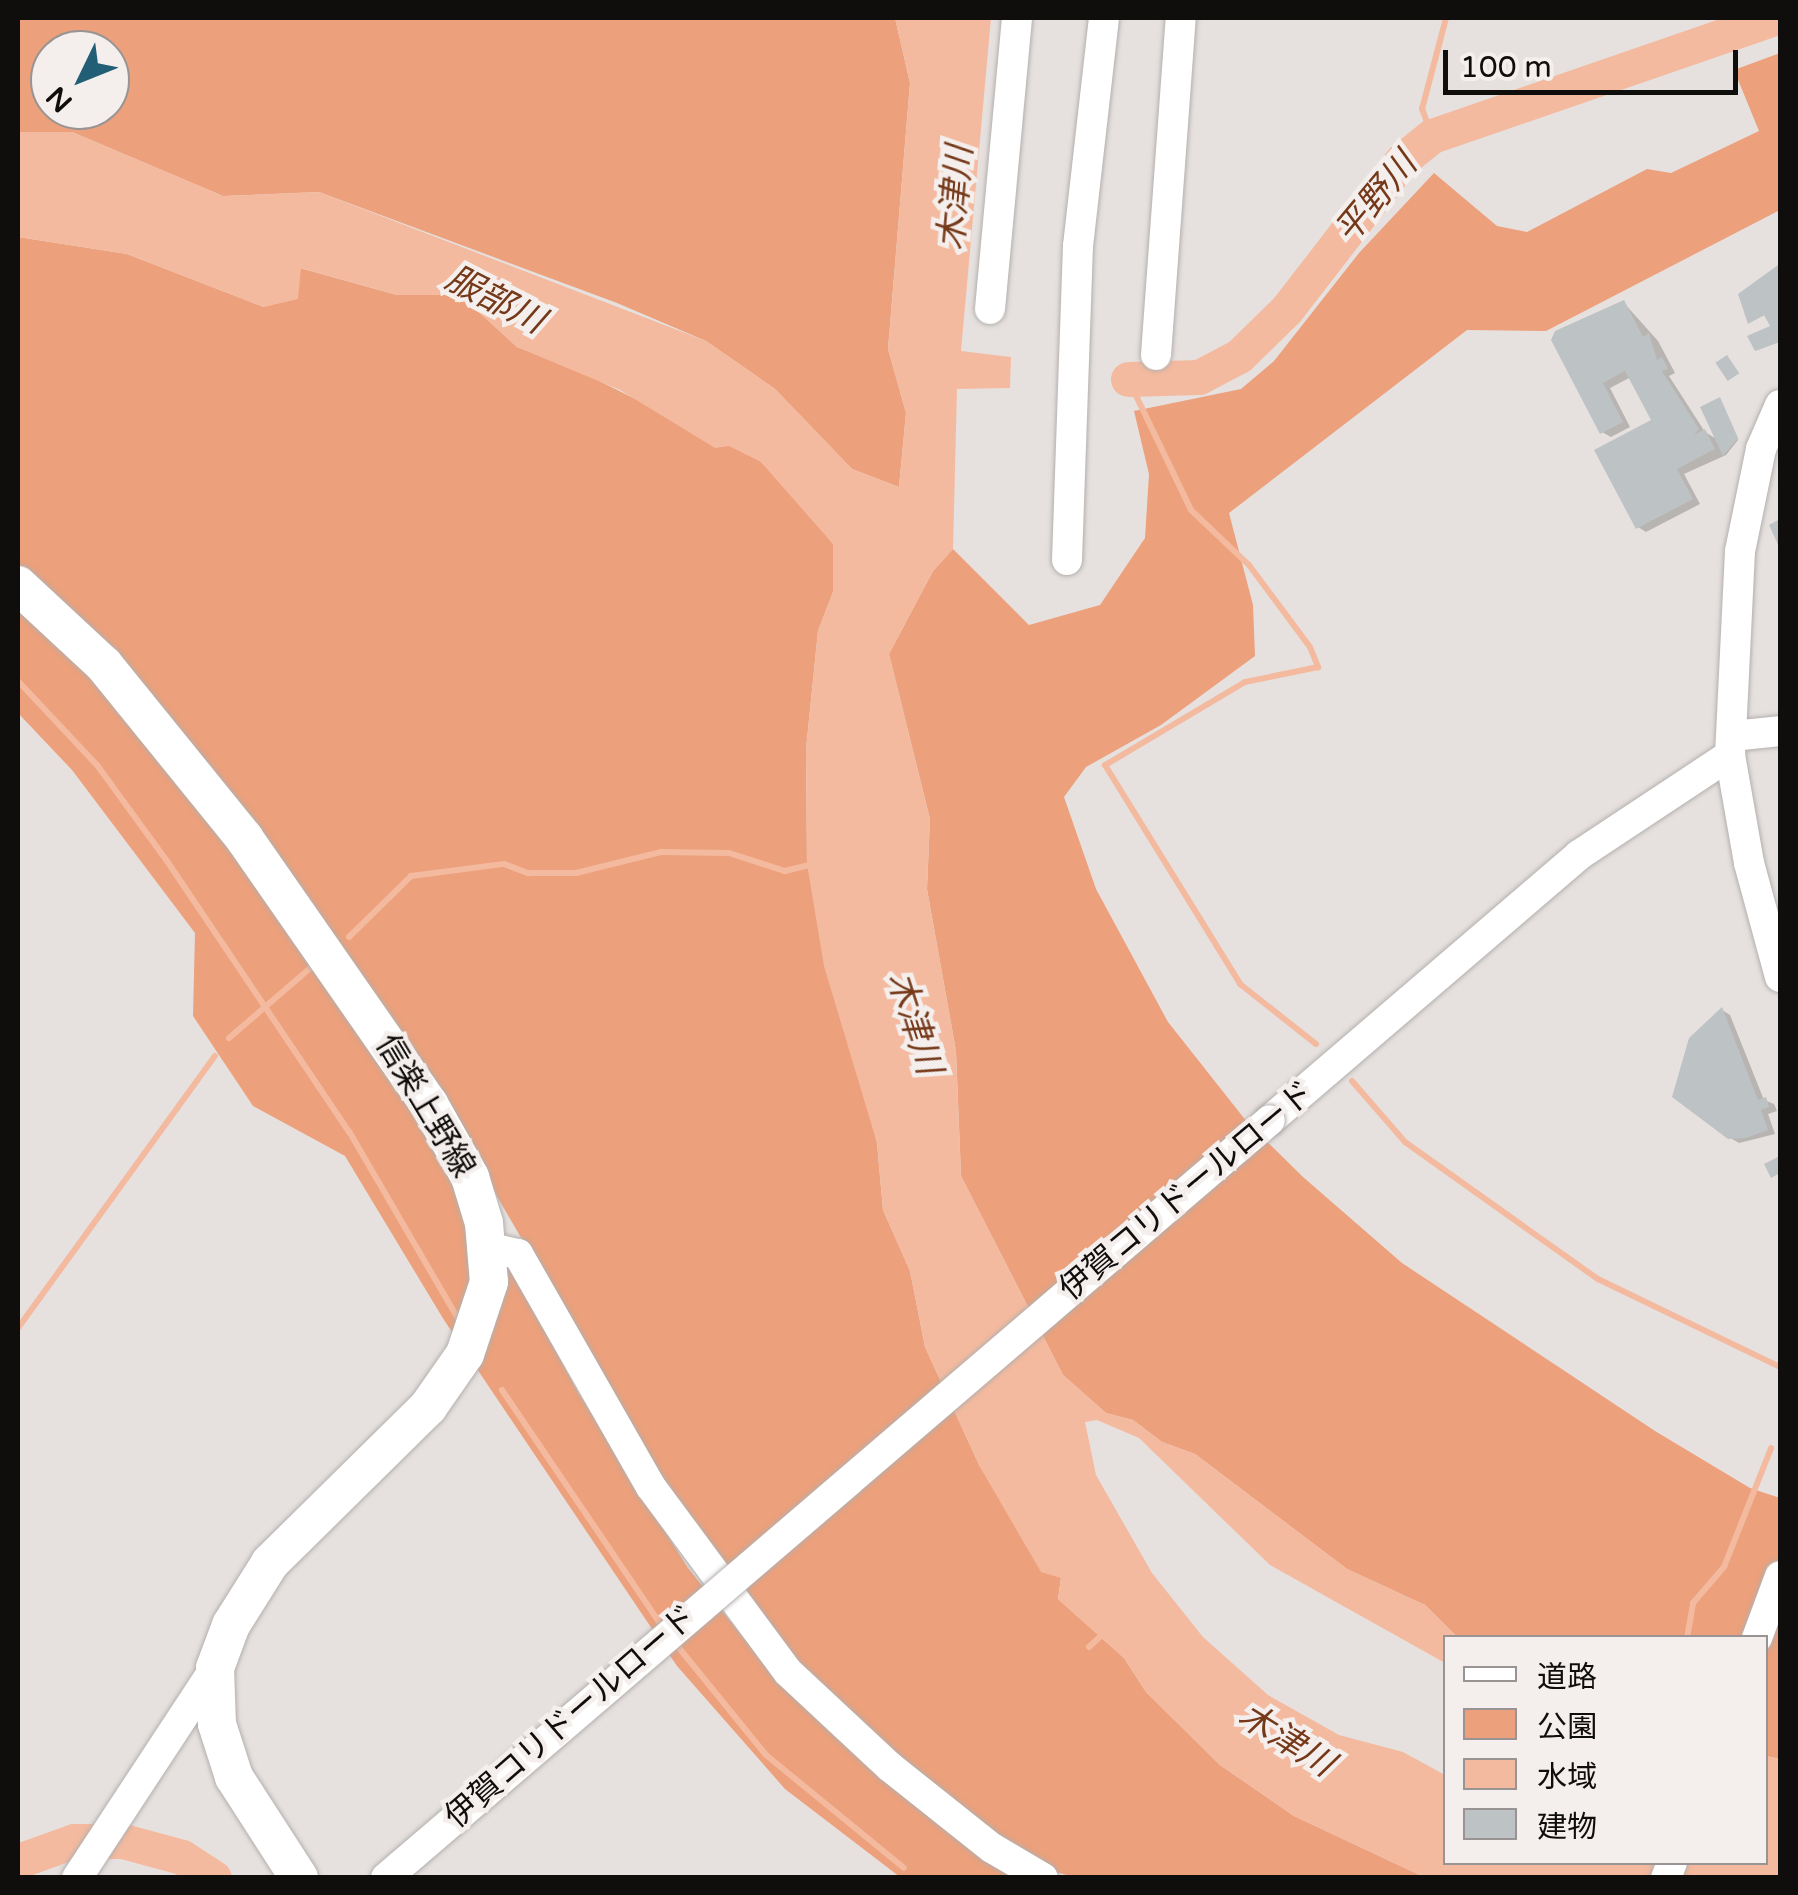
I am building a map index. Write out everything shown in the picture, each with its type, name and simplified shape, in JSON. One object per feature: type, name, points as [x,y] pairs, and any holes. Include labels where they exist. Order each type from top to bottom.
[{"type":"main road","name":"信楽上野線","points":[[18,584],[154,722],[309,928],[453,1142],[479,1204],[487,1246],[479,1324],[446,1385],[270,1563],[231,1625],[215,1668],[217,1724],[234,1778],[299,1878]]},
{"type":"street","points":[[990,309],[1017,18]]},
{"type":"street","points":[[1067,560],[1078,246],[1104,18]]},
{"type":"street","points":[[1156,355],[1181,18]]},
{"type":"street","points":[[1780,405],[1761,448],[1740,551],[1731,746],[1780,971]]},
{"type":"street","points":[[1731,746],[1780,731]]},
{"type":"street","name":"伊賀コリドールロード","points":[[386,1878],[1579,855],[1731,746]]},
{"type":"street","points":[[487,1246],[518,1254],[651,1486],[788,1672],[890,1767],[992,1848],[1043,1878]]},
{"type":"street","points":[[1758,1635],[1780,1576]]},
{"type":"street","points":[[78,1875],[215,1668]]},
{"type":"green space","points":[[18,18],[895,18],[910,83],[888,349],[906,413],[899,487],[852,469],[775,389],[706,341],[617,303],[319,192],[223,196],[72,132],[18,132]]},
{"type":"green space","points":[[1780,53],[1780,210],[1546,331],[1467,330],[1229,513],[1253,605],[1255,656],[1161,725],[1086,767],[1064,797],[1096,889],[1168,1022],[1247,1122],[1303,1177],[1402,1263],[1655,1431],[1750,1488],[1780,1498],[1780,1759],[1768,1756],[1768,1635],[1455,1635],[1425,1605],[1347,1569],[1195,1454],[1162,1442],[1133,1420],[1106,1413],[1063,1375],[961,1176],[956,1051],[927,889],[930,819],[889,654],[933,571],[953,549],[1029,625],[1100,605],[1145,538],[1149,474],[1134,411],[1241,389],[1274,361],[1359,253],[1434,173],[1497,226],[1527,232],[1647,169],[1671,173],[1759,131],[1734,70]]},
{"type":"green space","points":[[18,237],[127,254],[264,307],[300,268],[397,295],[460,295],[517,347],[573,368],[760,461],[785,484],[833,544],[833,592],[818,631],[806,749],[807,865],[877,1143],[883,1210],[910,1271],[925,1347],[980,1467],[1061,1578],[1058,1599],[1124,1658],[1146,1692],[1220,1765],[1294,1816],[1424,1877],[1077,1878],[1056,1872],[998,1839],[833,1706],[699,1544],[473,1155],[18,571]]},
{"type":"green space","points":[[18,596],[178,766],[442,1146],[477,1257],[511,1269],[578,1392],[688,1568],[766,1666],[831,1733],[1014,1877],[900,1877],[785,1789],[677,1666],[444,1320],[345,1156],[253,1106],[193,1016],[195,933],[72,770],[18,713]]},
{"type":"water","points":[[895,18],[991,18],[961,351],[1011,357],[1010,388],[957,389],[953,549],[933,571],[889,654],[930,819],[927,889],[956,1051],[961,1176],[1063,1375],[1106,1413],[1133,1420],[1162,1442],[1195,1454],[1347,1569],[1425,1605],[1455,1635],[1443,1635],[1443,1662],[1270,1565],[1139,1438],[1097,1420],[1085,1422],[1096,1475],[1152,1573],[1203,1637],[1268,1695],[1339,1735],[1403,1752],[1443,1774],[1443,1865],[1768,1865],[1768,1756],[1780,1759],[1780,1877],[1424,1877],[1294,1816],[1220,1765],[1146,1692],[1124,1658],[1058,1599],[1061,1578],[1041,1572],[980,1467],[925,1347],[910,1271],[883,1210],[877,1143],[824,966],[807,864],[806,749],[818,631],[833,592],[833,544],[760,461],[729,446],[715,448],[620,390],[517,347],[460,295],[397,295],[301,268],[298,299],[264,307],[127,254],[18,237],[18,132],[72,132],[223,196],[319,192],[706,341],[775,389],[852,469],[899,487],[906,413],[888,349],[910,83]]},
{"type":"building","points":[[1778,265],[1780,342],[1755,351],[1747,336],[1770,326],[1764,315],[1748,324],[1738,294]]},
{"type":"building","points":[[1624,300],[1643,337],[1649,333],[1657,360],[1662,357],[1668,369],[1662,371],[1699,429],[1694,435],[1705,429],[1715,449],[1677,469],[1693,499],[1636,529],[1594,450],[1651,420],[1625,371],[1603,383],[1623,422],[1600,434],[1551,340],[1555,331]]},
{"type":"building","points":[[1727,355],[1739,373],[1728,381],[1715,363]]},
{"type":"building","points":[[1720,397],[1738,438],[1723,456],[1700,407]]},
{"type":"building","points":[[1780,519],[1780,549],[1769,525]]},
{"type":"building","points":[[1722,1007],[1758,1100],[1766,1097],[1769,1107],[1761,1110],[1768,1130],[1746,1138],[1728,1139],[1672,1097],[1689,1038]]},
{"type":"building","points":[[1780,1156],[1780,1173],[1771,1178],[1764,1164]]},
{"type":"waterway","points":[[1432,136],[1422,109],[1446,18]]},
{"type":"waterway","name":"平野川","points":[[1128,379],[1199,377],[1239,356],[1287,309],[1402,160],[1432,136],[1774,18]]},
{"type":"waterway","points":[[1128,379],[1191,510],[1249,565],[1310,647],[1318,667],[1245,682],[1105,765],[1240,984],[1316,1044]]},
{"type":"waterway","points":[[18,681],[97,765],[167,861],[350,1133],[461,1324]]},
{"type":"waterway","points":[[349,937],[411,876],[504,864],[528,873],[576,873],[661,852],[729,853],[785,871],[813,864]]},
{"type":"waterway","points":[[229,1038],[315,964]]},
{"type":"waterway","points":[[18,1328],[215,1056]]},
{"type":"waterway","points":[[1352,1081],[1405,1142],[1598,1279],[1780,1367]]},
{"type":"waterway","points":[[502,1390],[664,1629]]},
{"type":"waterway","points":[[1688,1635],[1693,1603],[1724,1567],[1771,1448]]},
{"type":"waterway","points":[[1089,1647],[1106,1631]]},
{"type":"waterway","points":[[675,1643],[766,1755],[904,1868]]},
{"type":"waterway","points":[[18,1861],[74,1841],[123,1841],[182,1857],[214,1878]]},
{"type":"water label","name":"木津川","points":[[956,198]]},
{"type":"water label","name":"服部川","points":[[495,300]]},
{"type":"water label","name":"木津川","points":[[914,1023]]},
{"type":"water label","name":"木津川","points":[[1286,1740]]}]
